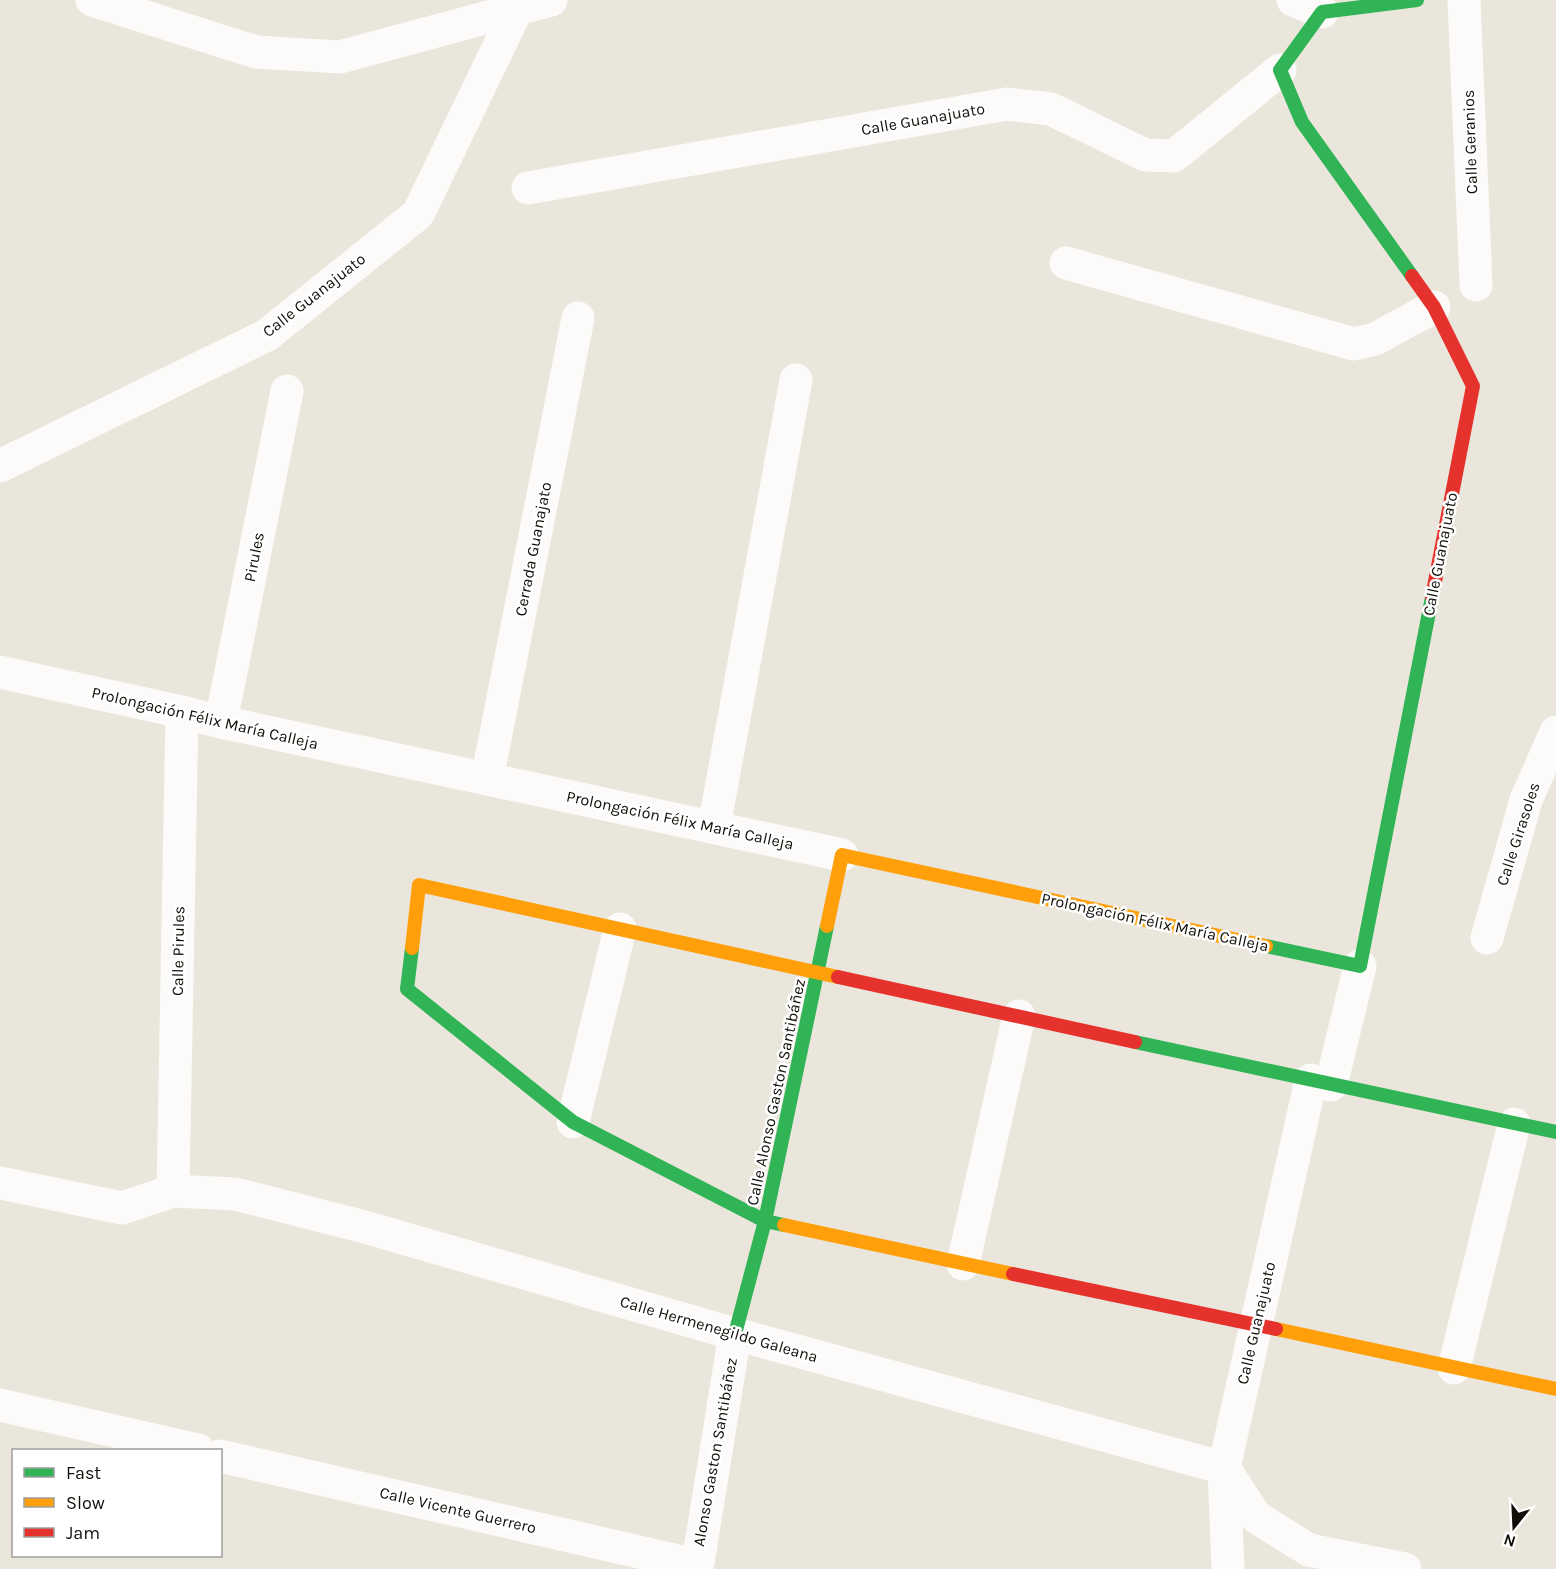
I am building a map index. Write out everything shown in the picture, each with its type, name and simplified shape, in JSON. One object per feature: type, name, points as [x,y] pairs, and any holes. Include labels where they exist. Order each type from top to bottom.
[{"type":"street","points":[[92,0],[256,52],[340,57],[551,0]]},
{"type":"street","name":"Calle Guanajuato","points":[[528,188],[1007,104],[1051,109],[1145,155],[1174,156],[1280,70],[1308,6],[1417,0]]},
{"type":"street","name":"Calle Geranios","points":[[1464,0],[1476,285]]},
{"type":"street","name":"Calle Guanajuato","points":[[0,466],[267,335],[418,214],[517,9]]},
{"type":"street","name":"Calle Guanajuato","points":[[1228,1569],[1224,1468],[1256,1326],[1321,1083],[1360,966],[1473,386],[1434,307],[1302,122],[1280,70]]},
{"type":"street","points":[[1066,263],[1354,344],[1375,339],[1434,307]]},
{"type":"street","name":"Cerrada Guanajato","points":[[487,779],[578,318]]},
{"type":"street","points":[[714,827],[796,380]]},
{"type":"street","name":"Pirules","points":[[221,723],[287,391]]},
{"type":"street","name":"Prolongación Félix María Calleja","points":[[0,672],[182,712],[221,723],[1360,966]]},
{"type":"street","name":"Calle Pirules","points":[[173,1191],[182,712]]},
{"type":"street","name":"Calle Girasoles","points":[[1487,938],[1526,800],[1556,732]]},
{"type":"street","name":"Calle Alonso Gaston Santibáñez","points":[[735,1334],[765,1221],[842,855]]},
{"type":"street","points":[[1556,1132],[1321,1083],[419,885],[407,989],[573,1122],[765,1221],[1556,1389]]},
{"type":"street","points":[[573,1122],[620,929]]},
{"type":"street","points":[[963,1264],[1019,1016]]},
{"type":"street","points":[[1454,1368],[1514,1124]]},
{"type":"street","name":"Calle Hermenegildo Galeana","points":[[0,1183],[122,1208],[173,1191],[235,1194],[372,1229],[735,1334],[1224,1468]]},
{"type":"street","name":"Alonso Gaston Santibáñez","points":[[696,1567],[735,1334]]},
{"type":"street","points":[[0,1405],[194,1449]]},
{"type":"street","name":"Calle Vicente Guerrero","points":[[222,1456],[696,1567]]},
{"type":"street","points":[[1224,1468],[1256,1516],[1309,1550],[1405,1569]]},
{"type":"traffic: fast","points":[[1412,276],[1302,122],[1280,70],[1322,12],[1417,0]]},
{"type":"traffic: fast","points":[[1266,946],[1360,966],[1432,597]]},
{"type":"traffic: fast","points":[[735,1334],[765,1221],[827,926]]},
{"type":"traffic: fast","points":[[412,948],[407,989],[573,1122],[765,1221],[784,1225]]},
{"type":"traffic: fast","points":[[1135,1042],[1556,1132]]},
{"type":"traffic: slow","points":[[827,926],[842,855],[1266,946]]},
{"type":"traffic: slow","points":[[412,948],[419,885],[838,977]]},
{"type":"traffic: slow","points":[[784,1225],[1013,1274]]},
{"type":"traffic: slow","points":[[1276,1329],[1556,1389]]},
{"type":"traffic: jam","points":[[1412,276],[1434,307],[1473,386],[1432,597]]},
{"type":"traffic: jam","points":[[838,977],[1135,1042]]},
{"type":"traffic: jam","points":[[1013,1274],[1276,1329]]}]
